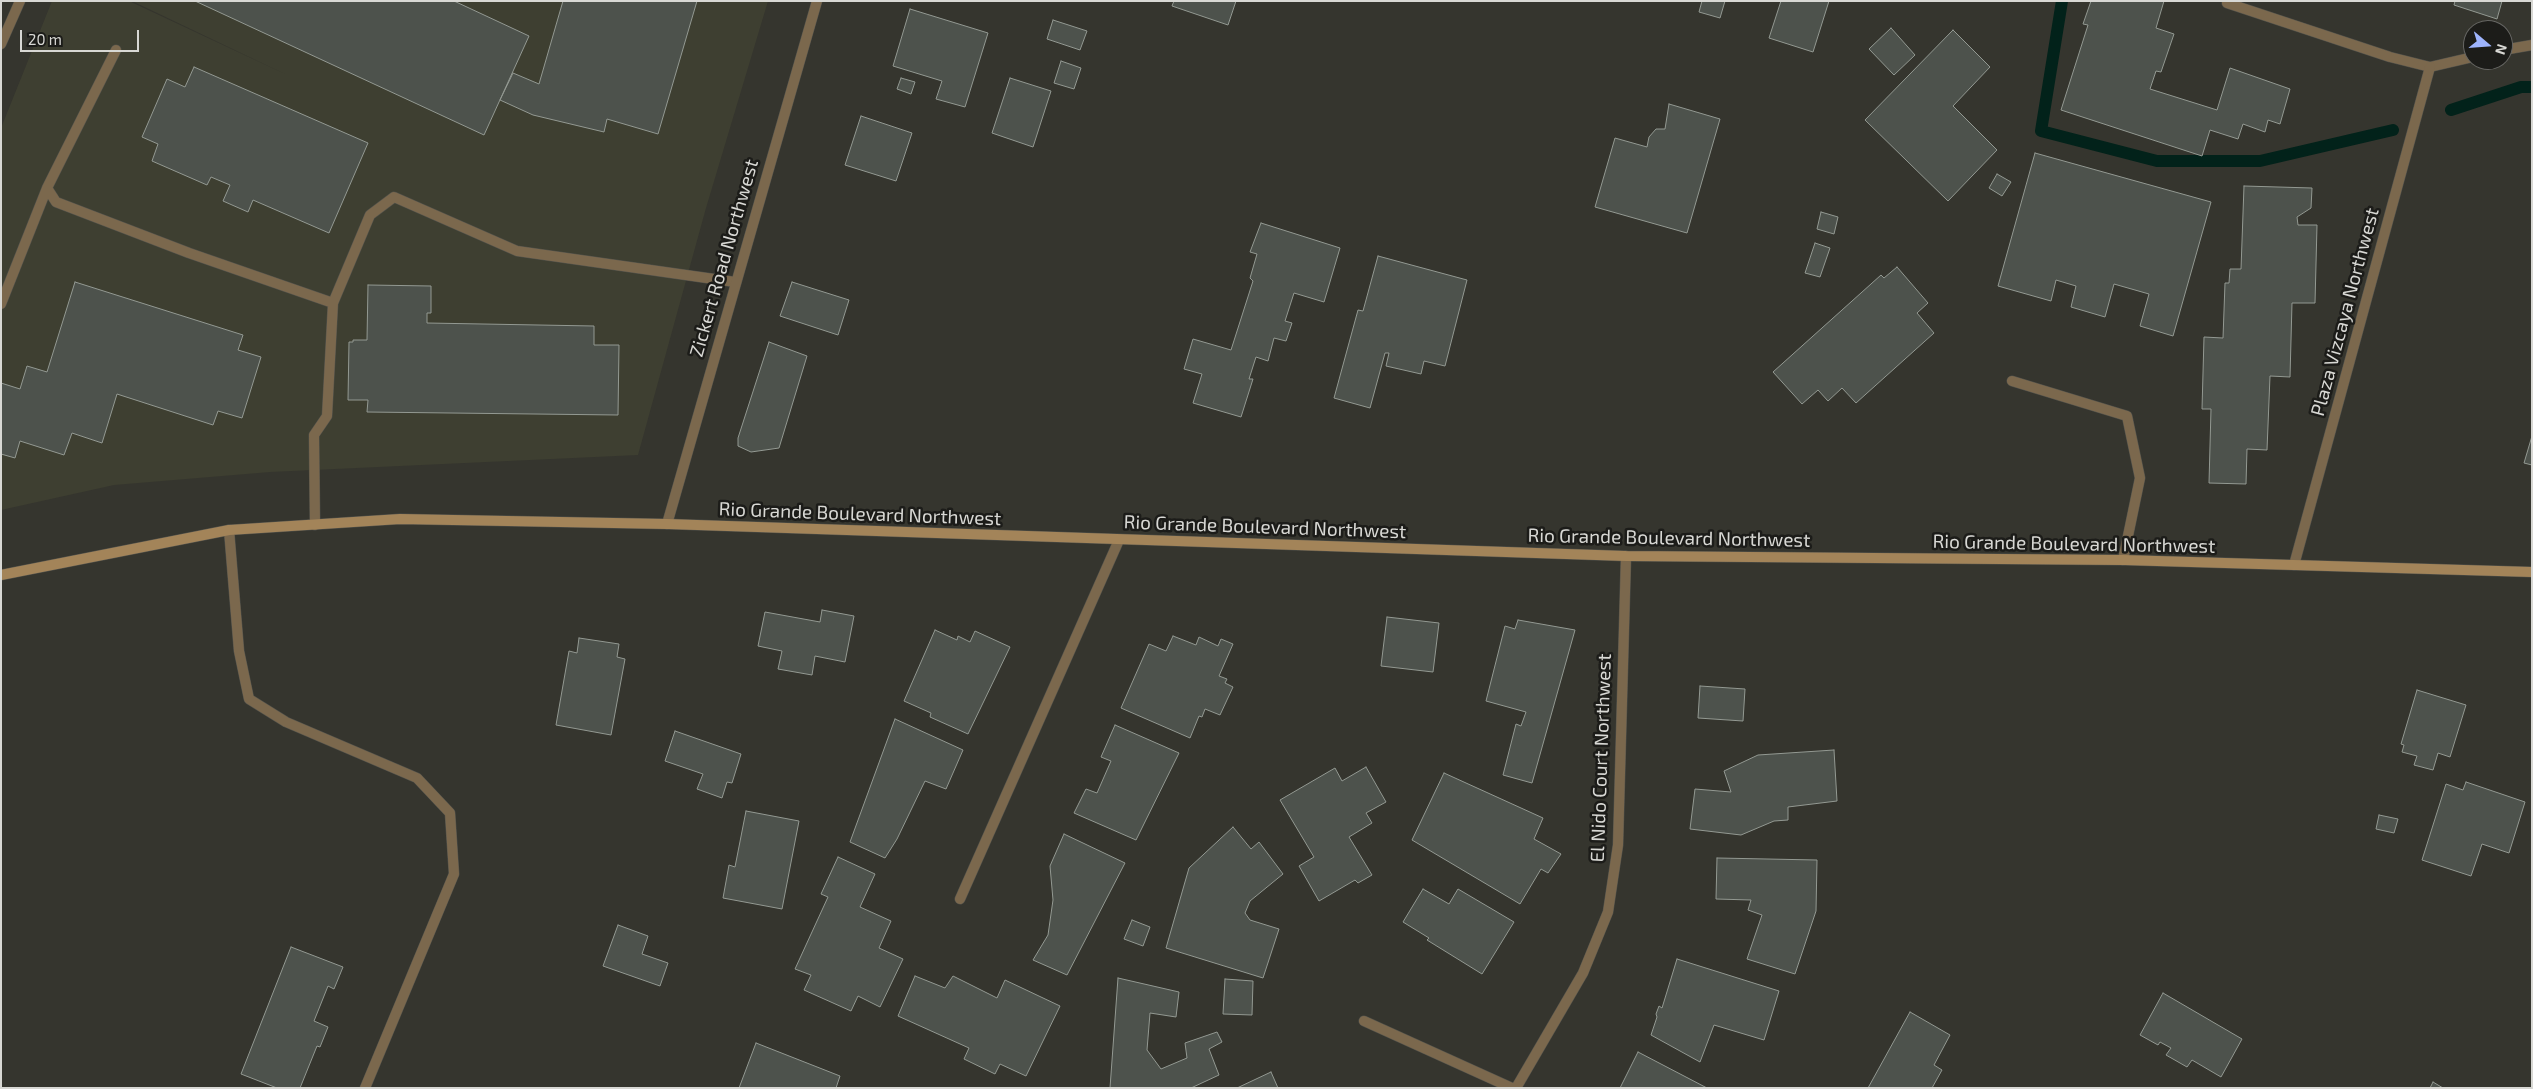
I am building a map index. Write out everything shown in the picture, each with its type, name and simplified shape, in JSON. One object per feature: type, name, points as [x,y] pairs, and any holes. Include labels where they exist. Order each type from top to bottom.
[{"type":"main road","name":"Rio Grande Boulevard Northwest","points":[[1,575],[229,530],[400,520],[667,524],[1626,556],[2122,560],[2532,572]]},
{"type":"street","points":[[1,44],[20,1]]},
{"type":"street","name":"Zickert Road Northwest","points":[[667,524],[817,1]]},
{"type":"street","points":[[2227,3],[2390,57],[2430,67],[2463,59]]},
{"type":"street","points":[[2513,48],[2532,45]]},
{"type":"street","points":[[1,304],[46,188],[116,50]]},
{"type":"street","name":"Plaza Vizcaya Northwest","points":[[2294,566],[2430,67]]},
{"type":"street","points":[[46,188],[56,202],[189,253],[333,303]]},
{"type":"street","points":[[315,525],[314,434],[326,416],[333,303],[370,215],[394,197],[517,251],[735,282]]},
{"type":"street","points":[[2012,381],[2127,416],[2140,478],[2122,560]]},
{"type":"street","points":[[229,530],[239,651],[248,699],[286,722],[418,778],[450,813],[454,874],[365,1088]]},
{"type":"street","points":[[960,899],[1119,540]]},
{"type":"street","name":"El Nido Court Northwest","points":[[1516,1088],[1583,973],[1608,912],[1618,845],[1626,556]]},
{"type":"street","points":[[1364,1021],[1512,1088]]},
{"type":"shaded area","points":[[52,1],[129,1],[285,74],[132,1],[768,1],[706,208],[638,455],[270,472],[114,485],[1,510],[1,128]]},
{"type":"building","points":[[195,1],[454,1],[529,36],[484,135]]},
{"type":"building","points":[[563,1],[697,1],[658,134],[607,119],[604,132],[533,115],[500,100],[513,73],[539,84]]},
{"type":"building","points":[[1174,1],[1236,1],[1228,25],[1172,6]]},
{"type":"building","points":[[1702,1],[1725,1],[1720,18],[1699,12]]},
{"type":"building","points":[[1781,1],[1829,1],[1813,52],[1769,38]]},
{"type":"building","points":[[2091,1],[2164,1],[2156,28],[2174,34],[2161,72],[2156,71],[2150,89],[2217,110],[2230,68],[2290,89],[2280,124],[2268,120],[2265,132],[2243,124],[2238,139],[2210,130],[2202,156],[2061,110],[2088,25],[2083,24]]},
{"type":"building","points":[[2455,1],[2502,1],[2497,19],[2454,5]]},
{"type":"building","points":[[910,9],[988,33],[965,107],[936,99],[942,81],[893,66]]},
{"type":"building","points":[[1053,20],[1087,31],[1080,50],[1047,39]]},
{"type":"building","points":[[1891,28],[1915,55],[1894,75],[1869,49]]},
{"type":"building","points":[[1953,30],[1990,67],[1953,106],[1997,150],[1948,201],[1865,120]]},
{"type":"building","points":[[1061,61],[1081,68],[1074,89],[1054,83]]},
{"type":"building","points":[[194,67],[368,143],[329,233],[253,200],[248,212],[223,201],[230,185],[211,177],[207,185],[152,161],[158,144],[142,137],[167,79],[185,87]]},
{"type":"building","points":[[901,78],[915,82],[911,94],[897,89]]},
{"type":"building","points":[[1010,78],[1051,91],[1033,147],[992,133]]},
{"type":"building","points":[[1669,104],[1720,119],[1687,233],[1595,207],[1615,138],[1647,147],[1649,137],[1656,129],[1665,129]]},
{"type":"building","points":[[861,116],[912,133],[896,181],[845,165]]},
{"type":"building","points":[[2035,153],[2211,202],[2173,336],[2140,326],[2149,294],[2114,284],[2105,317],[2071,307],[2076,286],[2056,280],[2051,301],[1998,286]]},
{"type":"building","points":[[1997,174],[2011,182],[2002,196],[1989,188]]},
{"type":"building","points":[[2244,186],[2312,188],[2311,208],[2297,217],[2298,225],[2317,225],[2315,303],[2292,303],[2290,377],[2270,376],[2267,450],[2247,449],[2246,484],[2209,483],[2211,409],[2202,409],[2204,337],[2223,338],[2225,283],[2229,283],[2230,269],[2241,269]]},
{"type":"building","points":[[1821,212],[1838,217],[1834,234],[1817,229]]},
{"type":"building","points":[[1261,223],[1340,248],[1324,302],[1294,293],[1285,321],[1292,323],[1286,341],[1274,338],[1268,361],[1256,357],[1249,379],[1253,379],[1241,417],[1193,403],[1202,374],[1184,369],[1193,339],[1231,350],[1253,281],[1250,278],[1257,254],[1250,252]]},
{"type":"building","points":[[1815,243],[1830,248],[1820,277],[1805,273]]},
{"type":"building","points":[[1378,256],[1467,280],[1445,366],[1424,361],[1421,374],[1386,366],[1389,353],[1385,353],[1370,408],[1334,398],[1358,310],[1363,311]]},
{"type":"building","points":[[1897,267],[1928,303],[1917,313],[1934,333],[1856,403],[1842,388],[1828,401],[1818,390],[1802,404],[1773,372],[1881,275],[1884,278]]},
{"type":"building","points":[[75,282],[243,335],[238,350],[261,357],[242,418],[218,411],[213,425],[117,394],[102,443],[72,433],[64,455],[20,441],[15,458],[1,454],[1,383],[20,389],[27,366],[47,372]]},
{"type":"building","points":[[792,282],[849,300],[838,335],[780,316]]},
{"type":"building","points":[[368,285],[431,286],[431,313],[427,313],[427,323],[594,326],[594,345],[619,345],[618,415],[367,412],[368,400],[348,400],[349,342],[353,342],[353,340],[367,340]]},
{"type":"building","points":[[769,342],[807,356],[779,448],[751,452],[738,446],[738,438]]},
{"type":"building","points":[[2532,436],[2532,465],[2524,463]]},
{"type":"building","points":[[822,610],[854,616],[845,662],[815,656],[812,675],[778,669],[782,651],[758,646],[765,612],[820,622]]},
{"type":"building","points":[[1387,617],[1439,623],[1433,672],[1381,666]]},
{"type":"building","points":[[1518,620],[1575,630],[1532,783],[1503,775],[1516,724],[1521,726],[1526,712],[1486,701],[1505,626],[1515,629]]},
{"type":"building","points":[[935,630],[957,640],[958,636],[970,642],[975,631],[1010,647],[968,734],[930,717],[931,713],[904,701]]},
{"type":"building","points":[[1173,636],[1196,645],[1199,637],[1218,646],[1221,639],[1233,644],[1219,676],[1227,679],[1225,683],[1233,687],[1220,715],[1205,709],[1202,717],[1199,716],[1190,738],[1121,708],[1149,644],[1166,651]]},
{"type":"building","points":[[579,638],[619,644],[617,657],[625,659],[611,735],[556,725],[569,651],[577,653]]},
{"type":"building","points":[[1700,686],[1745,689],[1743,721],[1698,718]]},
{"type":"building","points":[[2417,690],[2466,705],[2450,757],[2438,753],[2433,770],[2414,765],[2417,756],[2402,752],[2404,745],[2401,744]]},
{"type":"building","points":[[895,719],[963,750],[946,789],[925,781],[897,839],[885,858],[850,842]]},
{"type":"building","points":[[1115,725],[1179,753],[1136,840],[1074,813],[1086,789],[1097,793],[1111,761],[1101,757]]},
{"type":"building","points":[[675,731],[741,754],[732,783],[727,782],[722,798],[697,789],[703,774],[665,761]]},
{"type":"building","points":[[1834,750],[1837,801],[1788,807],[1788,820],[1774,821],[1741,835],[1690,829],[1695,789],[1731,792],[1724,771],[1758,755]]},
{"type":"building","points":[[1366,767],[1386,802],[1366,813],[1372,823],[1349,837],[1372,875],[1358,883],[1355,880],[1319,901],[1299,866],[1314,857],[1280,800],[1335,768],[1342,781]]},
{"type":"building","points":[[1444,773],[1543,818],[1534,839],[1561,854],[1548,873],[1541,869],[1520,904],[1412,840]]},
{"type":"building","points":[[2466,782],[2525,802],[2509,853],[2482,844],[2471,876],[2422,860],[2446,784],[2463,790]]},
{"type":"building","points":[[746,811],[799,821],[782,909],[723,898],[729,865],[735,867]]},
{"type":"building","points":[[2379,815],[2398,819],[2394,833],[2376,829]]},
{"type":"building","points":[[1233,827],[1251,849],[1259,842],[1283,874],[1250,901],[1245,913],[1250,920],[1279,929],[1263,978],[1166,948],[1189,868]]},
{"type":"building","points":[[1064,834],[1125,863],[1067,975],[1033,960],[1048,935],[1053,900],[1050,866]]},
{"type":"building","points":[[838,857],[875,874],[860,907],[891,921],[879,948],[903,959],[880,1007],[858,996],[851,1011],[804,990],[811,975],[795,969],[828,897],[821,894]]},
{"type":"building","points":[[1717,858],[1817,860],[1816,911],[1795,974],[1747,959],[1762,915],[1748,910],[1751,900],[1716,899]]},
{"type":"building","points":[[1423,889],[1449,904],[1458,889],[1514,922],[1482,974],[1427,940],[1429,938],[1403,922]]},
{"type":"building","points":[[1132,920],[1150,927],[1143,946],[1124,939]]},
{"type":"building","points":[[618,925],[648,936],[642,954],[668,963],[660,986],[603,966]]},
{"type":"building","points":[[291,947],[343,967],[334,989],[328,986],[314,1021],[328,1027],[320,1047],[317,1046],[300,1088],[277,1088],[241,1074]]},
{"type":"building","points":[[1677,959],[1779,991],[1764,1040],[1714,1025],[1700,1062],[1651,1035],[1657,1017],[1656,1014],[1659,1006],[1662,1008]]},
{"type":"building","points":[[915,976],[945,988],[953,976],[997,998],[1005,980],[1060,1006],[1026,1076],[1000,1064],[995,1074],[964,1059],[969,1048],[898,1016]]},
{"type":"building","points":[[1118,978],[1179,992],[1176,1017],[1150,1013],[1147,1050],[1161,1069],[1187,1058],[1185,1043],[1217,1032],[1222,1042],[1209,1049],[1219,1075],[1191,1088],[1110,1088]]},
{"type":"building","points":[[1225,979],[1253,981],[1252,1015],[1223,1014]]},
{"type":"building","points":[[2163,993],[2242,1039],[2221,1077],[2192,1060],[2187,1067],[2166,1055],[2171,1048],[2160,1042],[2158,1045],[2140,1035]]},
{"type":"building","points":[[1910,1012],[1950,1035],[1934,1065],[1942,1070],[1932,1088],[1868,1088]]},
{"type":"building","points":[[756,1043],[840,1076],[836,1088],[739,1088]]},
{"type":"building","points":[[1638,1052],[1707,1088],[1620,1088]]},
{"type":"building","points":[[1271,1072],[1278,1088],[1237,1088]]},
{"type":"building","points":[[2433,1082],[2443,1088],[2430,1088]]},
{"type":"waterway","points":[[2062,1],[2041,131],[2157,161],[2260,161],[2393,130]]},
{"type":"waterway","points":[[2451,110],[2521,87],[2532,87]]}]
